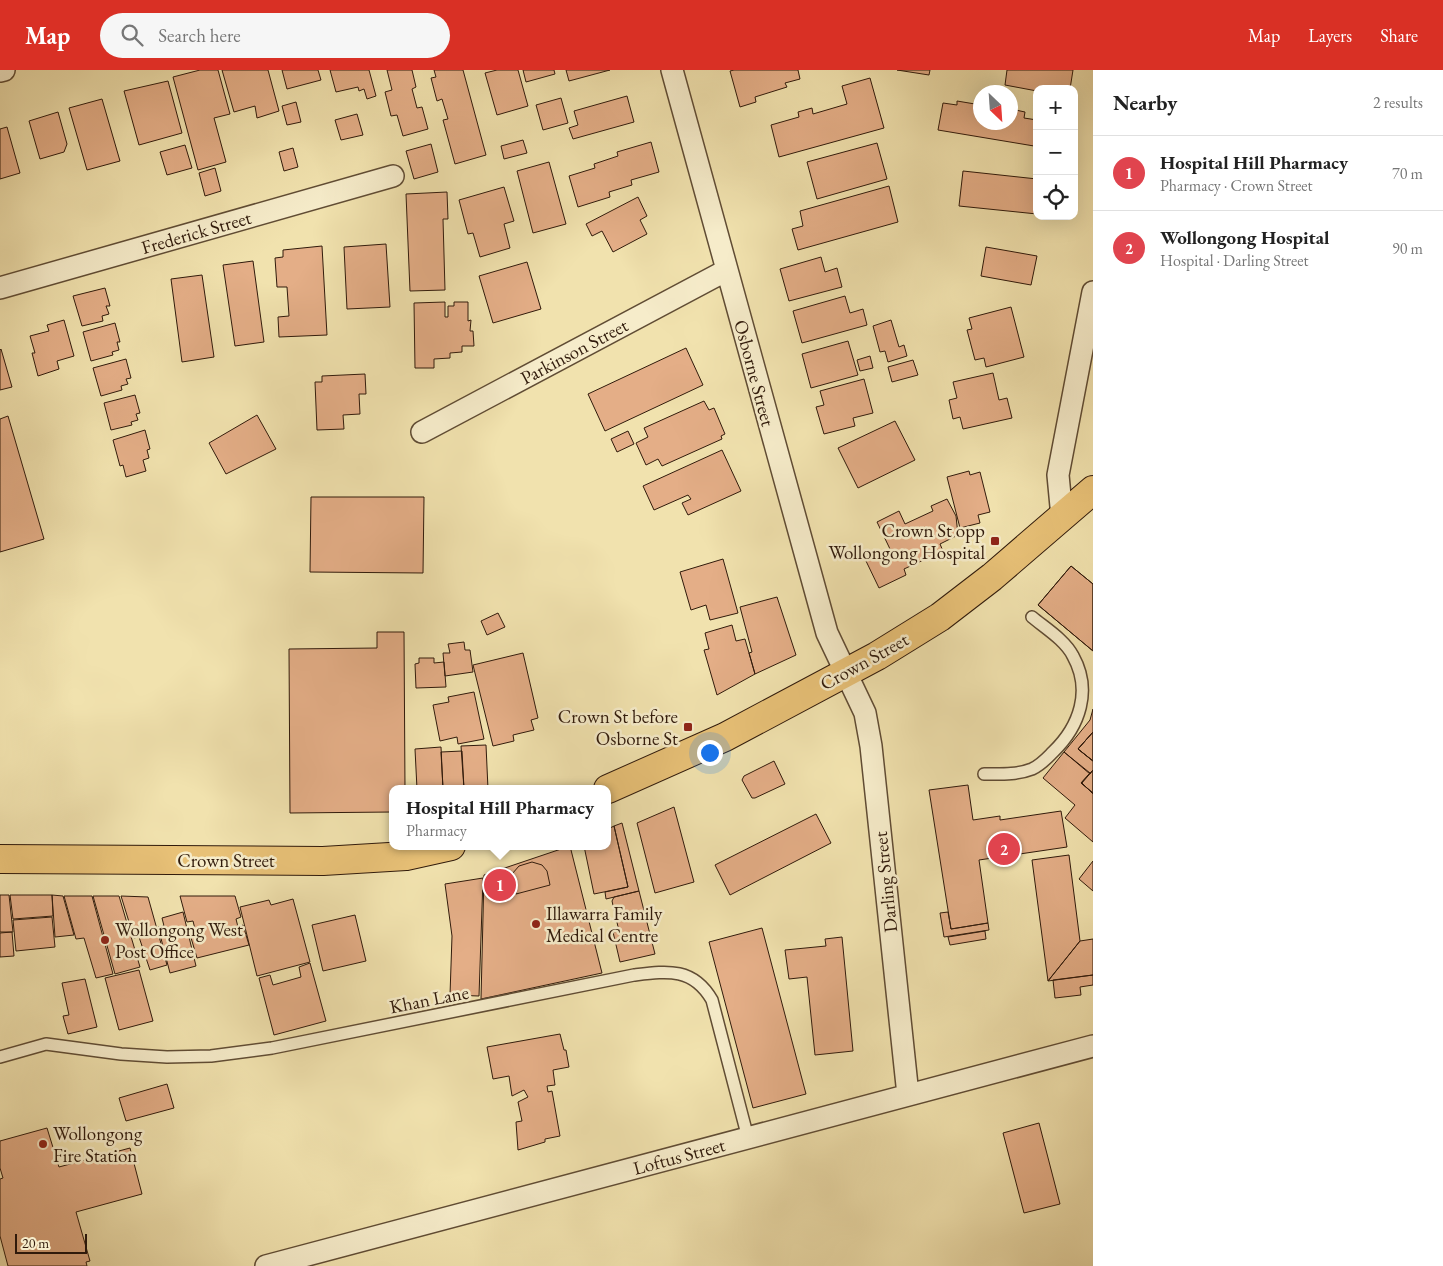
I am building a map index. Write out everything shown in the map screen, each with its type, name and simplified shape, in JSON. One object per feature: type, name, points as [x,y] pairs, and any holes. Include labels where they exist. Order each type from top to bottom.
[{"type":"main road","name":"Crown Street","points":[[611,788],[724,737],[845,673],[940,617],[1093,490]]},
{"type":"main road","name":"Crown Street","points":[[0,859],[358,860],[406,856],[433,850]]},
{"type":"street","name":"Osborne Street","points":[[672,70],[827,632],[845,673]]},
{"type":"street","name":"Frederick Street","points":[[0,288],[392,176]]},
{"type":"street","name":"Parkinson Street","points":[[422,432],[727,270]]},
{"type":"street","points":[[1062,517],[1058,475],[1093,292]]},
{"type":"street","name":"Darling Street","points":[[845,673],[864,713],[871,746],[908,1096]]},
{"type":"street","name":"Loftus Street","points":[[266,1266],[1093,1046]]},
{"type":"lane","points":[[984,774],[1010,774],[1034,768],[1061,745],[1080,712],[1084,693],[1082,680],[1073,655],[1066,646],[1032,617]]},
{"type":"lane","name":"Khan Lane","points":[[0,1057],[46,1044],[121,1054],[211,1056],[272,1048],[634,975],[667,971],[691,978],[704,986],[712,1000],[748,1138]]},
{"type":"building","points":[[200,70],[218,70],[230,114],[214,118],[226,162],[198,170],[173,77]]},
{"type":"building","points":[[222,70],[268,70],[279,111],[257,118],[255,106],[234,112]]},
{"type":"building","points":[[282,70],[318,70],[321,80],[287,89]]},
{"type":"building","points":[[330,70],[369,70],[376,96],[367,99],[364,89],[359,91],[358,87],[336,92]]},
{"type":"building","points":[[387,70],[412,70],[416,87],[412,89],[417,108],[422,107],[428,129],[403,136],[397,115],[391,116],[385,92],[392,90]]},
{"type":"building","points":[[434,70],[463,70],[486,155],[455,164],[443,120],[448,119],[442,99],[437,101],[431,78],[436,77]]},
{"type":"building","points":[[497,70],[518,70],[528,106],[497,115],[485,73]]},
{"type":"building","points":[[523,70],[554,70],[555,74],[526,82]]},
{"type":"building","points":[[566,70],[610,70],[569,81]]},
{"type":"building","points":[[798,70],[800,79],[785,83],[787,87],[755,97],[756,102],[740,107],[730,71]]},
{"type":"building","points":[[897,70],[930,70],[929,75]]},
{"type":"building","points":[[1007,70],[1073,70],[1071,85],[1033,85],[1033,90],[1018,87],[1018,85],[1005,85]]},
{"type":"building","points":[[870,78],[884,128],[779,157],[771,125],[799,117],[798,112],[812,108],[813,114],[847,104],[842,86]]},
{"type":"building","points":[[168,81],[182,133],[139,145],[124,91]]},
{"type":"building","points":[[627,96],[634,122],[573,139],[569,128],[578,125],[574,111]]},
{"type":"building","points":[[561,98],[568,123],[543,130],[536,105]]},
{"type":"building","points":[[102,99],[120,161],[87,170],[69,108]]},
{"type":"building","points":[[957,101],[973,104],[973,130],[1018,130],[1018,110],[1025,112],[1024,118],[1033,119],[1033,146],[938,130],[943,103],[957,105]]},
{"type":"building","points":[[296,102],[301,122],[287,125],[282,106]]},
{"type":"building","points":[[58,112],[67,144],[64,152],[40,159],[29,121]]},
{"type":"building","points":[[357,114],[363,135],[341,140],[335,120]]},
{"type":"building","points":[[7,127],[20,173],[0,179],[0,129]]},
{"type":"building","points":[[523,140],[527,153],[504,159],[501,146]]},
{"type":"building","points":[[651,142],[659,172],[631,180],[632,185],[609,192],[610,197],[578,207],[569,176],[595,168],[594,164],[618,156],[617,152]]},
{"type":"building","points":[[877,143],[887,179],[817,199],[807,162]]},
{"type":"building","points":[[431,144],[438,172],[414,179],[406,151]]},
{"type":"building","points":[[185,145],[192,168],[167,175],[160,152]]},
{"type":"building","points":[[293,148],[298,167],[284,171],[279,152]]},
{"type":"building","points":[[549,162],[566,224],[533,233],[517,171]]},
{"type":"building","points":[[215,168],[221,191],[205,196],[199,173]]},
{"type":"building","points":[[963,171],[1033,179],[1033,214],[959,206]]},
{"type":"building","points":[[889,186],[898,222],[798,250],[792,229],[803,226],[800,211]]},
{"type":"building","points":[[504,187],[514,221],[504,224],[510,248],[480,257],[473,233],[468,234],[459,200]]},
{"type":"building","points":[[447,192],[448,219],[443,219],[445,290],[410,291],[406,194]]},
{"type":"building","points":[[638,197],[647,216],[640,220],[647,234],[613,252],[602,231],[592,236],[586,224]]},
{"type":"building","points":[[386,244],[390,307],[347,309],[344,247]]},
{"type":"building","points":[[322,246],[327,335],[279,337],[278,317],[289,316],[287,287],[277,287],[275,258],[283,257],[283,250]]},
{"type":"building","points":[[986,247],[1037,256],[1031,285],[981,276]]},
{"type":"building","points":[[821,257],[825,272],[837,268],[842,287],[789,301],[780,269]]},
{"type":"building","points":[[253,261],[264,342],[235,346],[223,265]]},
{"type":"building","points":[[527,262],[541,309],[493,323],[479,276]]},
{"type":"building","points":[[202,275],[214,357],[182,362],[171,279]]},
{"type":"building","points":[[105,288],[110,306],[106,306],[109,314],[102,316],[103,321],[82,326],[73,296]]},
{"type":"building","points":[[845,296],[850,313],[863,309],[867,325],[802,343],[793,311]]},
{"type":"building","points":[[445,302],[445,317],[448,317],[448,306],[454,306],[454,302],[468,302],[468,321],[471,320],[470,331],[473,331],[474,346],[462,346],[462,352],[450,353],[450,358],[434,359],[434,368],[415,368],[414,303]]},
{"type":"building","points":[[1011,307],[1024,357],[986,367],[984,358],[975,360],[967,330],[972,329],[969,318]]},
{"type":"building","points":[[64,320],[74,356],[57,361],[59,369],[38,376],[32,353],[35,353],[30,336],[49,331],[47,325]]},
{"type":"building","points":[[891,320],[899,347],[904,345],[907,356],[888,362],[885,351],[880,352],[873,326]]},
{"type":"building","points":[[115,323],[120,342],[117,342],[119,350],[112,352],[113,355],[91,361],[83,332]]},
{"type":"building","points":[[848,341],[858,375],[811,388],[802,354]]},
{"type":"building","points":[[686,348],[703,385],[605,431],[588,394]]},
{"type":"building","points":[[0,350],[12,387],[0,390]]},
{"type":"building","points":[[870,356],[873,368],[860,371],[857,360]]},
{"type":"building","points":[[126,359],[131,378],[126,379],[128,384],[121,386],[122,390],[101,396],[93,368]]},
{"type":"building","points":[[913,360],[918,375],[892,382],[888,367]]},
{"type":"building","points":[[993,373],[999,400],[1007,398],[1012,418],[963,429],[960,417],[953,419],[949,400],[957,398],[953,382]]},
{"type":"building","points":[[365,374],[366,394],[359,394],[360,414],[343,415],[344,429],[317,430],[315,382],[322,382],[322,376]]},
{"type":"building","points":[[864,379],[873,413],[853,418],[855,426],[824,434],[816,407],[824,405],[820,391]]},
{"type":"building","points":[[135,395],[140,413],[136,414],[138,420],[131,422],[132,425],[111,430],[104,403]]},
{"type":"building","points":[[704,401],[709,410],[714,408],[725,434],[721,436],[722,439],[662,466],[658,459],[646,465],[636,443],[648,437],[644,428]]},
{"type":"building","points":[[257,415],[276,449],[226,474],[209,443]]},
{"type":"building","points":[[8,416],[44,539],[0,552],[0,419]]},
{"type":"building","points":[[895,421],[915,460],[858,488],[838,448]]},
{"type":"building","points":[[145,430],[150,449],[147,450],[149,458],[143,460],[146,471],[126,477],[123,465],[120,466],[113,440]]},
{"type":"building","points":[[628,431],[634,444],[617,452],[611,439]]},
{"type":"building","points":[[722,450],[741,491],[688,515],[682,503],[691,499],[688,495],[654,510],[643,486]]},
{"type":"building","points":[[969,471],[970,475],[980,472],[990,512],[978,515],[980,523],[960,528],[947,477]]},
{"type":"building","points":[[311,497],[424,497],[423,573],[310,572]]},
{"type":"building","points":[[947,499],[956,516],[958,535],[940,544],[943,551],[904,569],[906,575],[879,588],[866,561],[890,549],[877,522],[899,511],[905,524],[933,511],[931,506]]},
{"type":"building","points":[[723,559],[738,613],[710,620],[706,605],[691,610],[680,572]]},
{"type":"building","points":[[1071,566],[1093,584],[1093,651],[1038,605]]},
{"type":"building","points":[[1071,566],[1093,584],[1093,651],[1038,605]]},
{"type":"building","points":[[777,597],[796,655],[755,674],[749,653],[752,652],[740,607]]},
{"type":"building","points":[[498,613],[505,627],[487,635],[481,621]]},
{"type":"building","points":[[732,625],[736,641],[745,639],[755,674],[717,695],[704,650],[709,649],[705,633]]},
{"type":"building","points":[[377,632],[404,632],[405,785],[389,785],[389,812],[290,813],[289,649],[377,648]]},
{"type":"building","points":[[464,642],[465,650],[470,650],[473,672],[445,676],[443,653],[450,653],[448,644]]},
{"type":"building","points":[[523,653],[538,718],[531,720],[534,730],[513,735],[514,741],[493,746],[473,665]]},
{"type":"building","points":[[419,658],[434,658],[434,663],[444,662],[446,687],[416,688],[415,664],[419,663]]},
{"type":"building","points":[[474,692],[484,739],[458,744],[457,737],[440,741],[433,705],[449,702],[448,697]]},
{"type":"building","points":[[1093,709],[1093,732],[1078,749],[1093,761],[1093,770],[1090,774],[1064,752],[1090,720]]},
{"type":"building","points":[[1093,732],[1093,761],[1078,749]]},
{"type":"building","points":[[1093,732],[1093,761],[1078,749]]},
{"type":"building","points":[[486,745],[488,785],[464,785],[461,746]]},
{"type":"building","points":[[441,747],[443,785],[417,785],[415,749]]},
{"type":"building","points":[[462,751],[464,785],[443,785],[441,752]]},
{"type":"building","points":[[1064,752],[1090,773],[1081,783],[1093,793],[1093,842],[1065,818],[1075,805],[1043,778]]},
{"type":"building","points":[[774,761],[785,784],[752,798],[742,780],[744,776]]},
{"type":"building","points":[[1093,770],[1093,793],[1081,783]]},
{"type":"building","points":[[1093,770],[1093,794],[1082,783]]},
{"type":"building","points":[[968,785],[973,820],[1000,816],[1000,820],[1061,811],[1067,847],[979,860],[988,923],[951,929],[929,790]]},
{"type":"building","points":[[674,807],[694,882],[655,893],[637,823]]},
{"type":"building","points":[[816,814],[831,843],[730,895],[715,865]]},
{"type":"building","points":[[622,823],[639,891],[606,899],[605,892],[628,887],[614,826]]},
{"type":"building","points":[[614,826],[628,887],[594,894],[585,850],[611,850],[611,828]]},
{"type":"building","name":"Illawarra Family Medical Centre","points":[[558,850],[571,850],[602,973],[481,999],[484,875]]},
{"type":"building","points":[[1069,855],[1080,941],[1048,981],[1032,860]]},
{"type":"building","points":[[1093,861],[1093,891],[1079,879]]},
{"type":"building","points":[[532,862],[542,865],[547,871],[550,885],[516,894],[512,874],[519,866]]},
{"type":"building","points":[[483,878],[479,996],[450,995],[452,936],[445,884]]},
{"type":"building","points":[[639,891],[655,954],[620,962],[613,932],[619,931],[612,901],[614,897]]},
{"type":"building","points":[[0,895],[9,895],[13,932],[0,932]]},
{"type":"building","points":[[10,895],[52,895],[53,916],[13,919]]},
{"type":"building","points":[[52,895],[63,896],[74,935],[55,937]]},
{"type":"building","points":[[64,896],[92,896],[113,974],[96,978],[84,938],[76,939]]},
{"type":"building","points":[[93,896],[119,896],[140,967],[115,974]]},
{"type":"building","points":[[121,896],[148,897],[167,965],[150,970],[139,937],[134,938]]},
{"type":"building","points":[[180,896],[235,896],[241,917],[236,919],[238,927],[243,925],[249,945],[197,958],[189,931],[195,929],[193,921],[187,922]]},
{"type":"building","points":[[293,899],[310,962],[257,976],[240,907],[269,900],[271,905]]},
{"type":"building","points":[[183,912],[196,966],[170,973],[158,927],[164,926],[162,918]]},
{"type":"building","points":[[948,912],[951,929],[988,923],[989,930],[944,937],[940,913]]},
{"type":"building","points":[[355,915],[366,961],[323,971],[312,925]]},
{"type":"building","points":[[52,917],[55,947],[16,951],[13,920]]},
{"type":"building","points":[[762,928],[806,1094],[753,1108],[709,942]]},
{"type":"building","points":[[985,931],[986,939],[950,945],[948,937]]},
{"type":"building","points":[[12,932],[14,956],[0,957],[0,933]]},
{"type":"building","points":[[842,937],[853,1051],[815,1055],[807,977],[789,979],[785,950],[826,946],[825,939]]},
{"type":"building","points":[[1093,939],[1093,975],[1048,981],[1080,941]]},
{"type":"building","points":[[310,963],[326,1021],[274,1035],[259,978],[270,975],[273,985],[301,977],[299,967]]},
{"type":"building","points":[[139,970],[153,1021],[119,1030],[105,978]]},
{"type":"building","points":[[1093,975],[1093,985],[1080,987],[1081,995],[1055,998],[1053,980]]},
{"type":"building","points":[[85,979],[97,1027],[68,1034],[63,1016],[69,1015],[62,983]]},
{"type":"building","points":[[560,1034],[564,1050],[566,1050],[569,1067],[553,1070],[555,1085],[547,1086],[548,1092],[552,1091],[560,1136],[545,1139],[545,1142],[518,1150],[516,1122],[522,1121],[518,1102],[528,1097],[524,1090],[512,1096],[509,1076],[493,1079],[487,1047]]},
{"type":"building","points":[[167,1084],[174,1108],[126,1121],[119,1098]]},
{"type":"building","points":[[1039,1123],[1060,1204],[1024,1213],[1003,1133]]},
{"type":"building","points":[[47,1128],[59,1167],[130,1148],[142,1194],[76,1212],[90,1261],[86,1262],[87,1266],[8,1266],[0,1236],[0,1179],[3,1178],[0,1168],[0,1141]]},
{"type":"place","name":"Crown St opp Wollongong Hospital","points":[[995,541]]},
{"type":"place","name":"Crown St before Osborne St","points":[[688,727]]},
{"type":"place","name":"Wollongong Hospital","points":[[1004,849]]},
{"type":"place","name":"Hospital Hill Pharmacy","points":[[500,885]]},
{"type":"place","name":"Illawarra Family Medical Centre","points":[[536,924]]},
{"type":"place","name":"Wollongong West Post Office","points":[[105,940]]},
{"type":"place","name":"Wollongong Fire Station","points":[[43,1144]]}]
